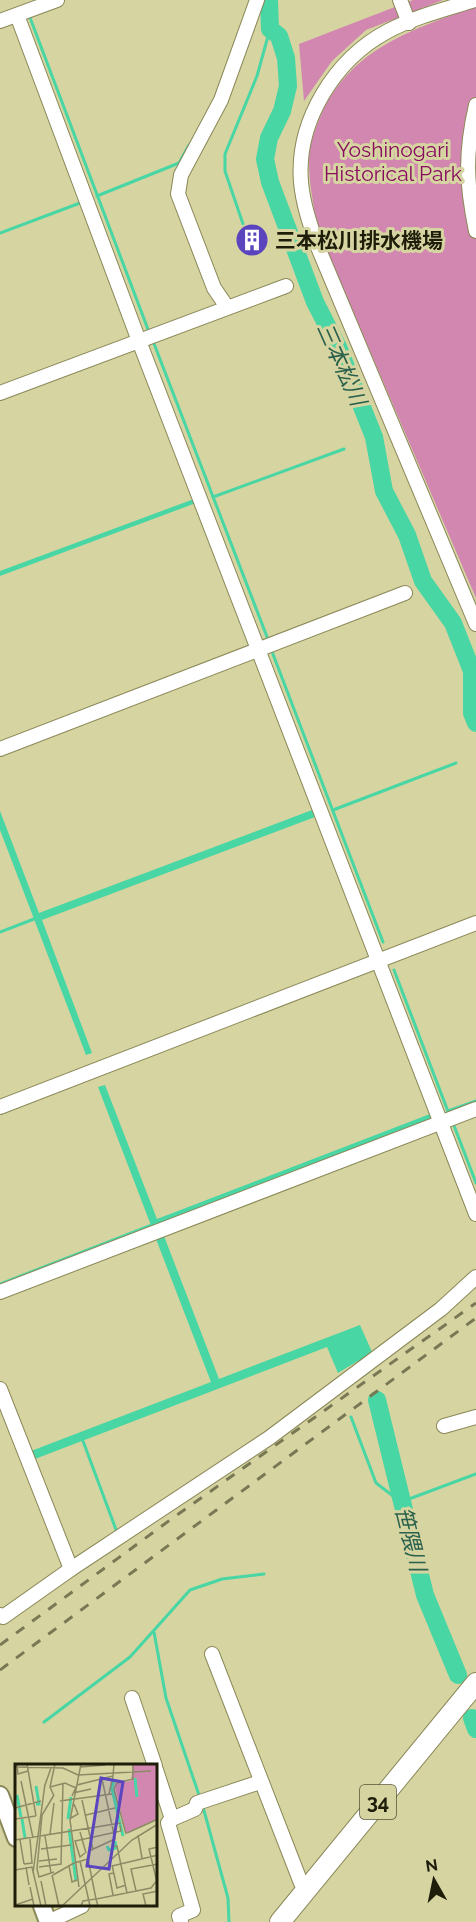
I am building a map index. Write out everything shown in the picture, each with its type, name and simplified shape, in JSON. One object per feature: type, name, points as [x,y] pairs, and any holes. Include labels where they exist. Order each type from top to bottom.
[{"type":"highway","name":"34","points":[[280,1922],[476,1683]]},
{"type":"main road","points":[[0,1795],[15,1835]]},
{"type":"main road","points":[[43,1907],[48,1922]]},
{"type":"street","points":[[0,21],[57,0]]},
{"type":"street","points":[[227,307],[214,288],[178,194],[182,175],[221,100],[257,0]]},
{"type":"street","points":[[400,0],[409,23]]},
{"type":"street","points":[[475,0],[389,30],[359,49],[336,74],[312,113],[303,157],[301,181],[306,213],[317,245],[476,624]]},
{"type":"street","points":[[24,12],[267,648],[378,960],[448,1120],[476,1214]]},
{"type":"street","points":[[476,105],[468,142],[467,178],[476,231]]},
{"type":"street","points":[[0,393],[286,286]]},
{"type":"street","points":[[0,749],[405,593]]},
{"type":"street","points":[[0,1107],[476,923]]},
{"type":"street","points":[[0,1292],[476,1109]]},
{"type":"street","points":[[0,1615],[3,1617],[70,1569],[269,1438],[441,1309],[476,1277]]},
{"type":"street","points":[[0,1389],[70,1569]]},
{"type":"street","points":[[444,1426],[476,1417]]},
{"type":"street","points":[[212,1654],[260,1782],[306,1889]]},
{"type":"street","points":[[132,1698],[154,1764]]},
{"type":"street","points":[[158,1776],[172,1819]]},
{"type":"street","points":[[181,1922],[179,1916],[193,1910],[168,1823],[195,1809],[201,1802],[260,1782]]},
{"type":"street","points":[[48,1922],[78,1907]]},
{"type":"green space","points":[[413,0],[443,0],[366,30],[332,61],[304,101],[299,44]]},
{"type":"green space","name":"Yoshinogari Historical Park","points":[[476,7],[476,598],[318,230],[309,162],[313,137],[322,113],[334,91],[350,72],[367,57],[408,33]]},
{"type":"shaded area","points":[[194,499],[196,503],[0,576],[0,571]]},
{"type":"shaded area","points":[[312,810],[315,817],[42,920],[92,1053],[86,1055],[0,830],[0,811],[39,913]]},
{"type":"shaded area","points":[[105,1085],[157,1219],[430,1114],[433,1120],[152,1228],[98,1087]]},
{"type":"shaded area","points":[[164,1236],[219,1379],[360,1325],[372,1352],[363,1358],[369,1373],[365,1376],[358,1361],[338,1373],[327,1347],[35,1459],[31,1451],[211,1382],[156,1239]]},
{"type":"waterway","name":"三本松川","points":[[269,0],[270,29],[279,36],[286,58],[288,86],[282,111],[269,138],[265,159],[270,182],[315,302],[338,347],[374,437],[384,491],[407,535],[423,581],[453,623],[472,671],[472,713],[476,723]]},
{"type":"waterway","points":[[29,15],[149,332]]},
{"type":"waterway","points":[[243,224],[225,171],[225,154],[257,76],[270,29]]},
{"type":"waterway","points":[[97,196],[179,163],[189,145]]},
{"type":"waterway","points":[[0,233],[80,203]]},
{"type":"waterway","points":[[153,341],[269,642]]},
{"type":"waterway","points":[[213,497],[344,449]]},
{"type":"waterway","points":[[271,649],[383,942]]},
{"type":"waterway","points":[[333,810],[456,763]]},
{"type":"waterway","points":[[0,932],[34,919]]},
{"type":"waterway","points":[[394,970],[449,1114]]},
{"type":"waterway","points":[[448,1111],[476,1101]]},
{"type":"waterway","points":[[453,1123],[476,1183]]},
{"type":"waterway","points":[[0,1284],[152,1225]]},
{"type":"waterway","name":"笹隈川","points":[[377,1400],[425,1595],[458,1675]]},
{"type":"waterway","points":[[351,1417],[376,1483],[401,1502],[476,1474]]},
{"type":"waterway","points":[[83,1441],[118,1535]]},
{"type":"waterway","points":[[44,1722],[130,1657],[190,1590],[222,1579],[264,1574]]},
{"type":"waterway","points":[[154,1632],[166,1698],[200,1798]]},
{"type":"waterway","name":"笹隈川","points":[[472,1718],[476,1729]]},
{"type":"waterway","points":[[203,1807],[228,1898],[229,1922]]},
{"type":"railway","points":[[0,1645],[170,1520],[476,1303]]},
{"type":"railway","points":[[0,1670],[476,1318]]},
{"type":"place","name":"三本松川排水機場","points":[[252,240]]}]
